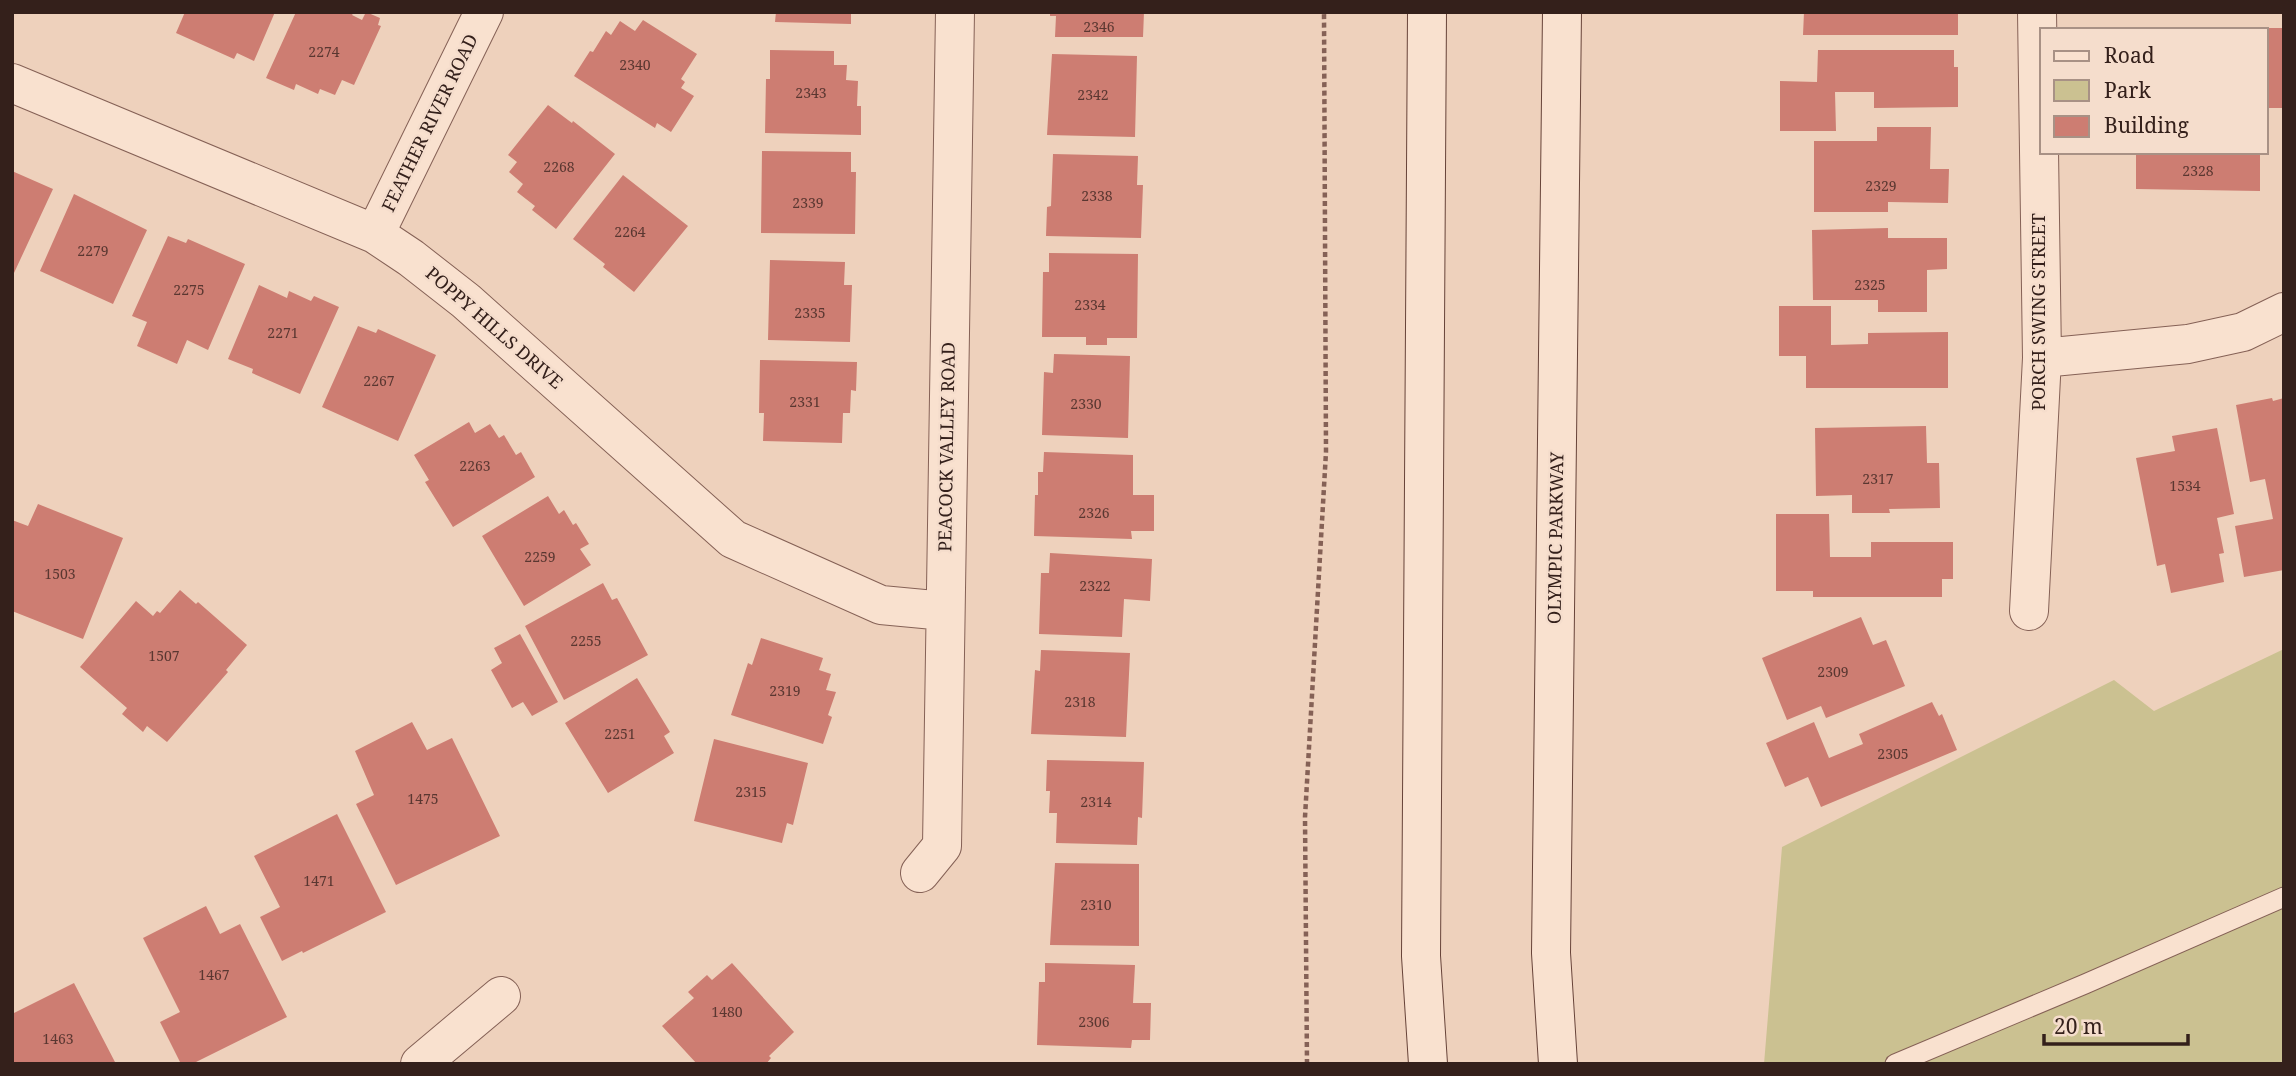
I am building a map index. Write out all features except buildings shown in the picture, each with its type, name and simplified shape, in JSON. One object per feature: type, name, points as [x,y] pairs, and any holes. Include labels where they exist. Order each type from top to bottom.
[{"type":"street","name":"FEATHER RIVER ROAD","points":[[375,234],[484,12]]},
{"type":"street","name":"PEACOCK VALLEY ROAD","points":[[920,873],[942,846],[955,12]]},
{"type":"street","points":[[1427,12],[1421,956],[1427,1064]]},
{"type":"street","name":"OLYMPIC PARKWAY","points":[[1558,1064],[1551,953],[1562,12]]},
{"type":"street","name":"PORCH SWING STREET","points":[[2029,611],[2042,358],[2037,12]]},
{"type":"street","name":"POPPY HILLS DRIVE","points":[[12,83],[375,234],[466,301],[733,539],[881,605],[945,611]]},
{"type":"street","points":[[2042,358],[2188,344],[2243,332],[2284,312]]},
{"type":"street","points":[[420,1064],[500,996]]},
{"type":"lane","points":[[1895,1064],[2284,897]]},
{"type":"path","points":[[1307,1064],[1304,817],[1326,452],[1324,12]]},
{"type":"green space","points":[[2284,649],[2284,1064],[1764,1064],[1782,847],[2114,680],[2154,711]]}]
